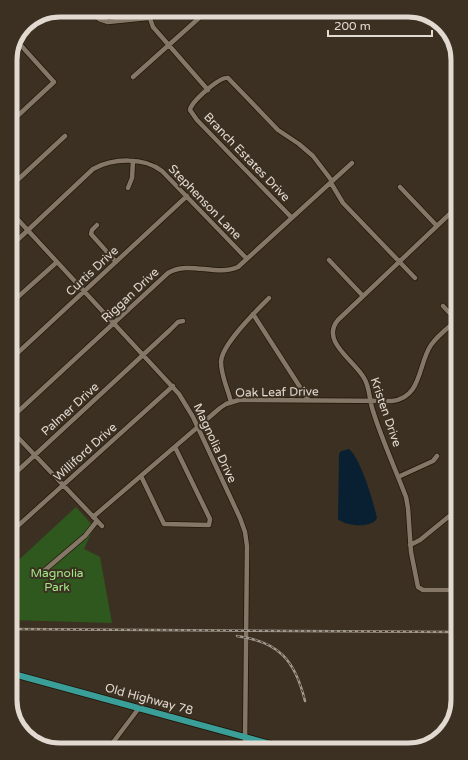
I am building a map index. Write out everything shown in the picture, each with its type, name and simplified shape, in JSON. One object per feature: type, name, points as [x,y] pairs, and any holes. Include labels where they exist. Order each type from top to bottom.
[{"type":"main road","name":"Old Highway 78","points":[[17,675],[267,743]]},
{"type":"street","points":[[97,17],[108,22],[148,18],[168,46],[208,90],[223,78],[231,80],[278,130],[299,144],[313,156],[332,182],[343,203],[415,278]]},
{"type":"street","points":[[133,77],[200,17]]},
{"type":"street","points":[[17,116],[54,82],[20,45]]},
{"type":"street","name":"Branch Estates Drive","points":[[208,90],[191,106],[191,114],[227,152],[251,174],[292,218]]},
{"type":"street","points":[[17,181],[65,136]]},
{"type":"street","points":[[128,188],[132,178],[133,161]]},
{"type":"street","name":"Stephenson Lane","points":[[17,240],[93,169],[108,164],[133,161],[146,162],[157,167],[247,259]]},
{"type":"street","name":"Riggan Drive","points":[[17,413],[171,271],[182,269],[230,270],[238,267],[352,163]]},
{"type":"street","points":[[400,187],[438,226]]},
{"type":"street","name":"Curtis Drive","points":[[17,353],[187,196]]},
{"type":"street","name":"Kristen Drive","points":[[451,213],[336,322],[332,336],[338,346],[364,377],[370,401],[408,503],[410,545],[419,588],[423,590],[451,590]]},
{"type":"street","name":"Magnolia Drive","points":[[17,218],[173,386],[190,411],[245,532],[247,637],[245,743]]},
{"type":"street","points":[[97,225],[92,230],[91,234],[116,262]]},
{"type":"street","points":[[329,260],[363,296]]},
{"type":"street","points":[[17,298],[57,262]]},
{"type":"street","points":[[231,402],[222,372],[222,357],[232,340],[253,314],[269,298]]},
{"type":"street","points":[[443,306],[451,315]]},
{"type":"street","points":[[253,314],[309,401]]},
{"type":"street","name":"Palmer Drive","points":[[17,472],[178,322],[183,321]]},
{"type":"street","name":"Oak Leaf Drive","points":[[93,517],[224,405],[231,402],[395,401],[402,399],[418,382],[430,346],[451,327]]},
{"type":"street","name":"Williford Drive","points":[[17,527],[173,386]]},
{"type":"street","points":[[17,436],[102,526]]},
{"type":"street","points":[[141,476],[165,525],[207,525],[211,522],[175,447]]},
{"type":"street","points":[[398,477],[433,461],[436,456]]},
{"type":"street","points":[[410,545],[420,540],[451,514]]},
{"type":"street","points":[[45,570],[84,536],[97,521]]},
{"type":"street","points":[[113,743],[139,708]]},
{"type":"green space","name":"Magnolia Park","points":[[76,507],[94,527],[84,549],[100,557],[112,623],[17,620],[17,562]]},
{"type":"water","points":[[349,449],[358,462],[373,501],[377,518],[370,524],[352,525],[338,519],[339,454],[341,451]]},
{"type":"railway","points":[[17,629],[451,632]]},
{"type":"railway","points":[[237,636],[264,643],[283,655],[296,674],[305,701]]}]
